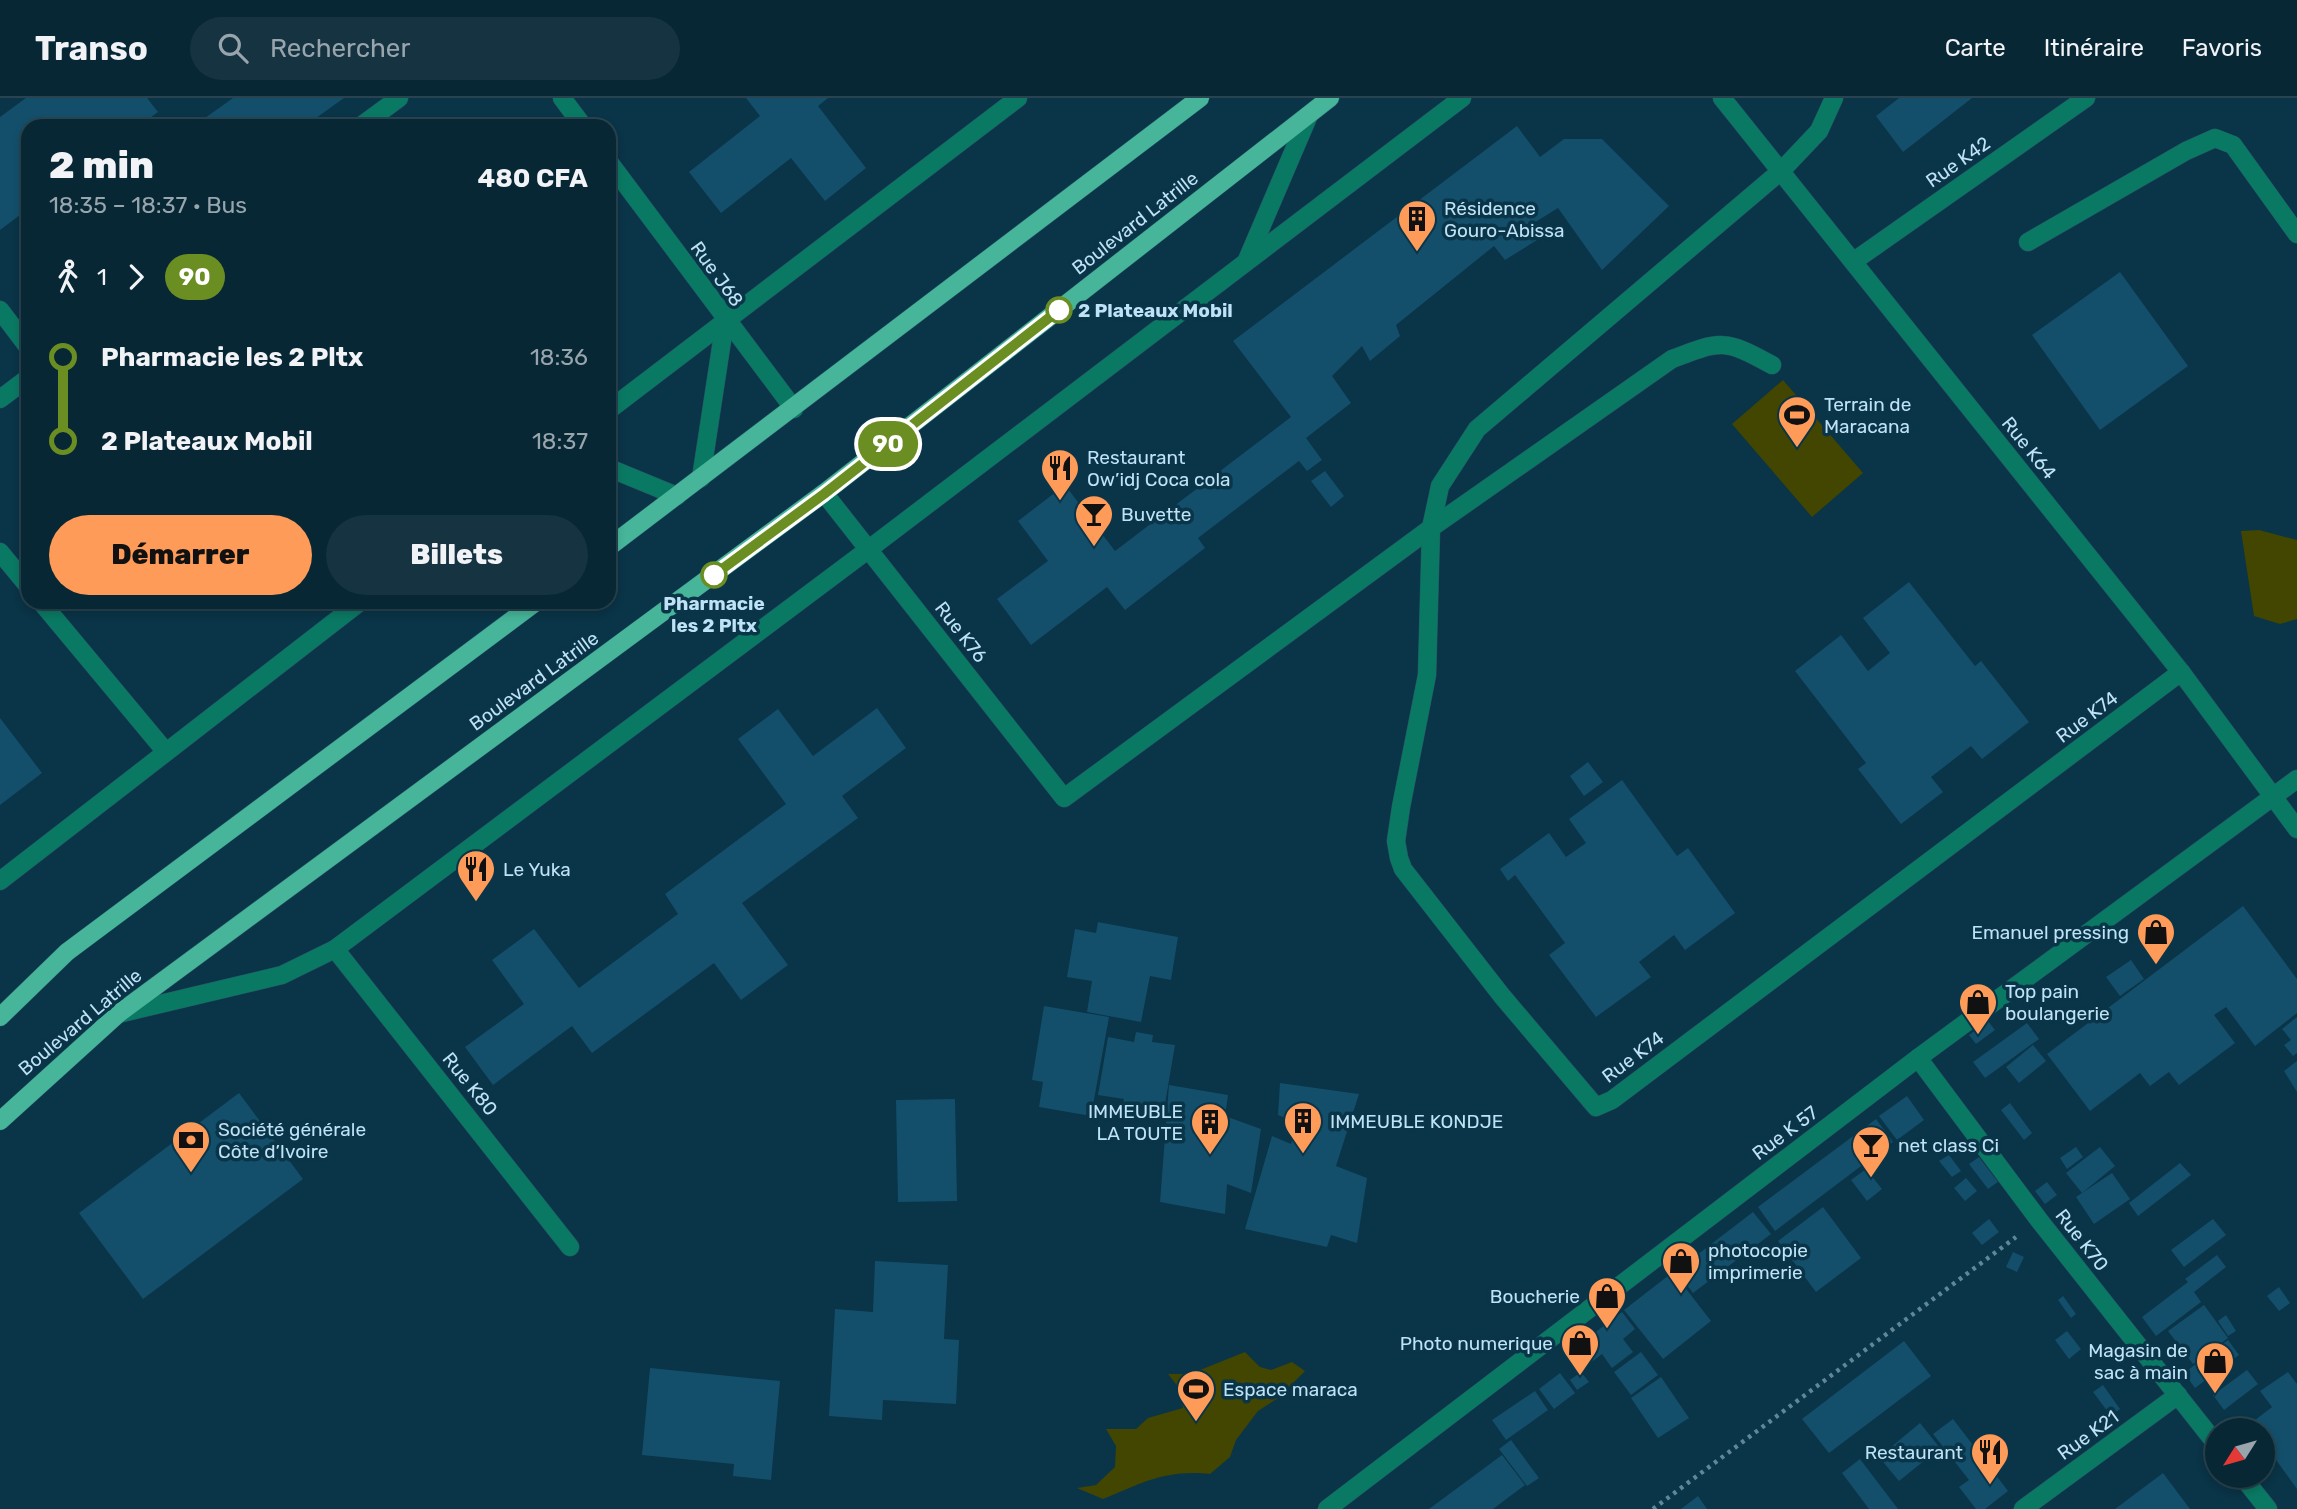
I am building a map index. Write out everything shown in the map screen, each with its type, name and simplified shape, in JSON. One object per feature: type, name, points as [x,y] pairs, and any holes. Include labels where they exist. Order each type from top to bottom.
[{"type":"main road","points":[[616,542],[1200,98]]},
{"type":"main road","name":"Boulevard Latrille","points":[[0,1121],[118,1014],[824,494],[1330,98]]},
{"type":"main road","points":[[0,1017],[67,952],[527,609]]},
{"type":"street","points":[[370,119],[399,98]]},
{"type":"street","points":[[562,98],[578,119]]},
{"type":"street","points":[[616,405],[1018,98]]},
{"type":"street","points":[[118,1014],[282,975],[335,949],[869,549],[1462,98]]},
{"type":"street","name":"Rue K64","points":[[1722,98],[2181,672],[2297,829]]},
{"type":"street","points":[[1431,528],[1440,486],[1477,429],[1782,170],[1819,131],[1834,98]]},
{"type":"street","name":"Rue K42","points":[[1854,261],[2086,98]]},
{"type":"street","points":[[1245,263],[1309,115]]},
{"type":"street","points":[[2028,242],[2186,151],[2215,138],[2233,145],[2297,234]]},
{"type":"street","name":"Rue J68","points":[[616,172],[725,321],[794,409]]},
{"type":"street","points":[[0,310],[21,338]]},
{"type":"street","points":[[701,478],[725,321]]},
{"type":"street","points":[[1431,528],[1672,359],[1712,344],[1737,346],[1772,365]]},
{"type":"street","points":[[0,399],[21,382]]},
{"type":"street","points":[[616,471],[677,496]]},
{"type":"street","name":"Rue K76","points":[[824,494],[1064,798],[1431,528]]},
{"type":"street","name":"Rue K74","points":[[1431,528],[1427,675],[1401,807],[1396,841],[1399,858],[1403,869],[1502,996],[1596,1107],[1612,1100],[2181,672]]},
{"type":"street","points":[[0,552],[21,578]]},
{"type":"street","points":[[47,609],[166,752]]},
{"type":"street","points":[[0,880],[351,609]]},
{"type":"street","name":"Rue K 57","points":[[1327,1509],[1918,1058],[2297,779]]},
{"type":"street","name":"Rue K80","points":[[335,949],[570,1247]]},
{"type":"street","name":"Rue K70","points":[[1918,1058],[2039,1220],[2205,1430]]},
{"type":"street","name":"Rue K21","points":[[2023,1509],[2178,1395]]},
{"type":"street","points":[[2251,1488],[2267,1509]]},
{"type":"path","points":[[1653,1509],[2039,1220]]},
{"type":"shaded area","name":"Terrain de Maracana","points":[[1783,380],[1863,473],[1812,517],[1732,424]]},
{"type":"shaded area","points":[[2259,530],[2297,540],[2297,619],[2280,624],[2254,616],[2241,531]]},
{"type":"shaded area","name":"Espace maraca","points":[[1245,1352],[1260,1367],[1271,1370],[1292,1362],[1305,1371],[1278,1398],[1258,1411],[1236,1440],[1230,1457],[1210,1474],[1167,1475],[1103,1499],[1077,1488],[1096,1485],[1115,1467],[1116,1446],[1106,1429],[1136,1429],[1148,1418],[1183,1408],[1179,1388],[1168,1374],[1190,1374]]},
{"type":"building","points":[[26,98],[147,98],[158,112],[148,119],[21,119],[21,214],[0,230],[0,117]]},
{"type":"building","points":[[233,98],[344,98],[315,119],[205,118]]},
{"type":"building","points":[[746,98],[828,98],[818,106],[866,168],[825,201],[791,158],[721,213],[689,172],[760,116]]},
{"type":"building","points":[[1899,98],[1972,98],[1903,152],[1876,116]]},
{"type":"building","points":[[1517,126],[1540,157],[1564,139],[1602,139],[1669,206],[1602,270],[1558,208],[1529,226],[1537,240],[1505,260],[1494,246],[1396,325],[1400,336],[1370,361],[1362,346],[1332,376],[1351,403],[1306,438],[1322,460],[1307,471],[1299,461],[1198,538],[1205,548],[1125,610],[1107,587],[1031,645],[997,599],[1048,561],[1018,521],[1065,485],[1115,551],[1291,417],[1233,341]]},
{"type":"building","points":[[2120,272],[2188,366],[2100,430],[2032,335]]},
{"type":"building","points":[[1325,471],[1344,496],[1331,507],[1311,481]]},
{"type":"building","points":[[1909,582],[1975,666],[1981,661],[2029,722],[1982,759],[1971,746],[1931,777],[1943,792],[1901,824],[1858,769],[1866,763],[1795,671],[1841,635],[1868,671],[1890,653],[1863,618]]},
{"type":"building","points":[[877,708],[906,748],[842,796],[858,818],[742,903],[788,965],[741,1000],[714,963],[592,1053],[572,1026],[493,1085],[465,1047],[524,1004],[492,960],[534,929],[579,988],[678,914],[665,894],[786,804],[738,739],[778,709],[813,756]]},
{"type":"building","points":[[0,718],[42,773],[0,805]]},
{"type":"building","points":[[1588,762],[1603,782],[1584,796],[1570,776]]},
{"type":"building","points":[[1622,780],[1677,856],[1688,848],[1735,913],[1685,950],[1674,935],[1639,962],[1651,977],[1596,1017],[1549,955],[1565,943],[1515,875],[1508,881],[1500,869],[1549,833],[1566,857],[1586,843],[1569,819]]},
{"type":"building","points":[[2243,906],[2297,979],[2297,1013],[2255,1046],[2226,1007],[2214,1015],[2235,1043],[2179,1085],[2169,1072],[2150,1086],[2140,1073],[2090,1111],[2047,1054]]},
{"type":"building","points":[[1098,922],[1178,937],[1171,980],[1150,976],[1141,1022],[1087,1012],[1092,981],[1067,977],[1075,929],[1096,933]]},
{"type":"building","points":[[2131,960],[2144,979],[2120,996],[2106,977]]},
{"type":"building","points":[[1044,1006],[1109,1017],[1091,1116],[1039,1107],[1043,1082],[1032,1080]]},
{"type":"building","points":[[2297,1017],[2297,1053],[2293,1056],[2284,1045],[2291,1040],[2282,1029]]},
{"type":"building","points":[[1988,1021],[1995,1030],[1976,1044],[1969,1035]]},
{"type":"building","points":[[2027,1023],[2039,1039],[1985,1078],[1973,1062]]},
{"type":"building","points":[[1136,1032],[1153,1035],[1152,1042],[1175,1045],[1163,1116],[1122,1108],[1124,1099],[1098,1095],[1108,1037],[1134,1042]]},
{"type":"building","points":[[2033,1045],[2046,1061],[2019,1083],[2006,1067]]},
{"type":"building","points":[[2297,1061],[2297,1092],[2284,1071]]},
{"type":"building","name":"IMMEUBLE KONDJE","points":[[1280,1083],[1359,1094],[1336,1166],[1367,1178],[1357,1243],[1331,1235],[1327,1247],[1245,1229],[1272,1136],[1291,1144],[1297,1123],[1278,1115]]},
{"type":"building","name":"IMMEUBLE LA TOUTE","points":[[1169,1085],[1228,1095],[1225,1116],[1261,1129],[1251,1193],[1227,1184],[1225,1214],[1160,1202]]},
{"type":"building","points":[[239,1093],[303,1179],[143,1299],[79,1213]]},
{"type":"building","points":[[1907,1096],[1924,1120],[1897,1140],[1879,1116]]},
{"type":"building","points":[[955,1099],[957,1201],[898,1202],[896,1100]]},
{"type":"building","points":[[2010,1103],[2032,1133],[2024,1140],[2001,1110]]},
{"type":"building","points":[[1876,1119],[1893,1142],[1775,1231],[1758,1207]]},
{"type":"building","points":[[2076,1147],[2083,1157],[2067,1169],[2060,1158]]},
{"type":"building","points":[[2100,1147],[2115,1166],[2082,1193],[2066,1173]]},
{"type":"building","points":[[1949,1155],[1961,1171],[1952,1177],[1939,1161]]},
{"type":"building","points":[[1979,1157],[1998,1182],[1988,1189],[1969,1164]]},
{"type":"building","points":[[2180,1163],[2191,1175],[2138,1216],[2129,1203]]},
{"type":"building","points":[[1866,1169],[1882,1189],[1867,1201],[1851,1180]]},
{"type":"building","points":[[2112,1173],[2130,1199],[2094,1224],[2076,1197]]},
{"type":"building","points":[[1966,1178],[1977,1191],[1965,1201],[1954,1188]]},
{"type":"building","points":[[2047,1182],[2057,1195],[2045,1204],[2035,1191]]},
{"type":"building","points":[[1823,1207],[1861,1258],[1816,1292],[1778,1241]]},
{"type":"building","points":[[1753,1212],[1771,1234],[1693,1293],[1676,1271]]},
{"type":"building","points":[[1989,1219],[1999,1232],[1982,1245],[1972,1233]]},
{"type":"building","points":[[2213,1219],[2226,1235],[2184,1267],[2171,1250]]},
{"type":"building","points":[[2013,1252],[2024,1257],[2017,1272],[2006,1267]]},
{"type":"building","points":[[2217,1255],[2226,1267],[2194,1292],[2201,1302],[2156,1336],[2142,1317],[2188,1282],[2185,1279]]},
{"type":"building","points":[[875,1261],[948,1265],[944,1339],[959,1340],[956,1404],[883,1400],[882,1420],[829,1416],[835,1309],[873,1312]]},
{"type":"building","points":[[1673,1272],[1711,1321],[1663,1359],[1624,1310]]},
{"type":"building","points":[[2279,1287],[2290,1303],[2279,1311],[2267,1296]]},
{"type":"building","points":[[2063,1296],[2076,1314],[2071,1318],[2058,1300]]},
{"type":"building","points":[[2204,1305],[2228,1338],[2193,1364],[2168,1331]]},
{"type":"building","points":[[1622,1312],[1635,1329],[1623,1339],[1633,1352],[1612,1368],[1602,1354],[1593,1361],[1580,1344]]},
{"type":"building","points":[[2226,1315],[2236,1331],[2228,1336],[2218,1321]]},
{"type":"building","points":[[2067,1331],[2081,1349],[2069,1359],[2055,1340]]},
{"type":"building","points":[[2228,1340],[2239,1355],[2195,1388],[2184,1373]]},
{"type":"building","points":[[1904,1341],[1931,1376],[1829,1453],[1802,1419]]},
{"type":"building","points":[[1641,1352],[1658,1375],[1631,1395],[1614,1372]]},
{"type":"building","points":[[650,1368],[780,1381],[771,1480],[733,1476],[734,1464],[642,1455]]},
{"type":"building","points":[[2247,1370],[2258,1384],[2224,1410],[2213,1395]]},
{"type":"building","points":[[1581,1372],[1589,1382],[1577,1390],[1570,1380]]},
{"type":"building","points":[[2288,1372],[2297,1384],[2297,1489],[2275,1459],[2275,1418],[2258,1418],[2272,1407],[2260,1391]]},
{"type":"building","points":[[1560,1373],[1575,1393],[1554,1409],[1539,1389]]},
{"type":"building","points":[[1661,1377],[1689,1418],[1658,1438],[1631,1398]]},
{"type":"building","points":[[2103,1385],[2120,1409],[2111,1416],[2093,1392]]},
{"type":"building","points":[[1535,1391],[1548,1410],[1506,1440],[1492,1420]]},
{"type":"building","points":[[1953,1419],[2008,1491],[1985,1509],[1976,1509],[1959,1487],[1969,1480],[1933,1434]]},
{"type":"building","points":[[1920,1423],[1940,1448],[1899,1481],[1879,1457]]},
{"type":"building","points":[[1511,1440],[1539,1478],[1527,1486],[1499,1449]]},
{"type":"building","points":[[1502,1455],[1525,1485],[1493,1509],[1429,1509]]},
{"type":"building","points":[[1860,1459],[1898,1509],[1869,1509],[1842,1473]]},
{"type":"building","points":[[2163,1473],[2190,1509],[2115,1509]]},
{"type":"building","points":[[1698,1496],[1707,1509],[1681,1509]]},
{"type":"bus line","name":"90","points":[[714,575],[824,494],[1059,310]]},
{"type":"place","name":"Résidence Gouro-Abissa","points":[[1417,253]]},
{"type":"place","name":"2 Plateaux Mobil","points":[[1059,310]]},
{"type":"place","name":"Terrain de Maracana","points":[[1797,449]]},
{"type":"place","name":"Restaurant Ow’idj Coca cola","points":[[1060,502]]},
{"type":"place","name":"Buvette","points":[[1094,548]]},
{"type":"place","name":"Pharmacie les 2 Pltx","points":[[714,575]]},
{"type":"place","name":"Le Yuka","points":[[476,903]]},
{"type":"place","name":"Emanuel pressing","points":[[2156,966]]},
{"type":"place","name":"Top pain boulangerie","points":[[1978,1036]]},
{"type":"place","name":"IMMEUBLE KONDJE","points":[[1303,1155]]},
{"type":"place","name":"IMMEUBLE LA TOUTE","points":[[1210,1156]]},
{"type":"place","name":"Société générale Côte d’Ivoire","points":[[191,1174]]},
{"type":"place","name":"net class Ci","points":[[1871,1179]]},
{"type":"place","name":"photocopie imprimerie","points":[[1681,1295]]},
{"type":"place","name":"Boucherie","points":[[1607,1330]]},
{"type":"place","name":"Photo numerique","points":[[1580,1377]]},
{"type":"place","name":"Magasin de sac à main","points":[[2215,1395]]},
{"type":"place","name":"Espace maraca","points":[[1196,1423]]},
{"type":"place","name":"Restaurant","points":[[1990,1486]]}]
